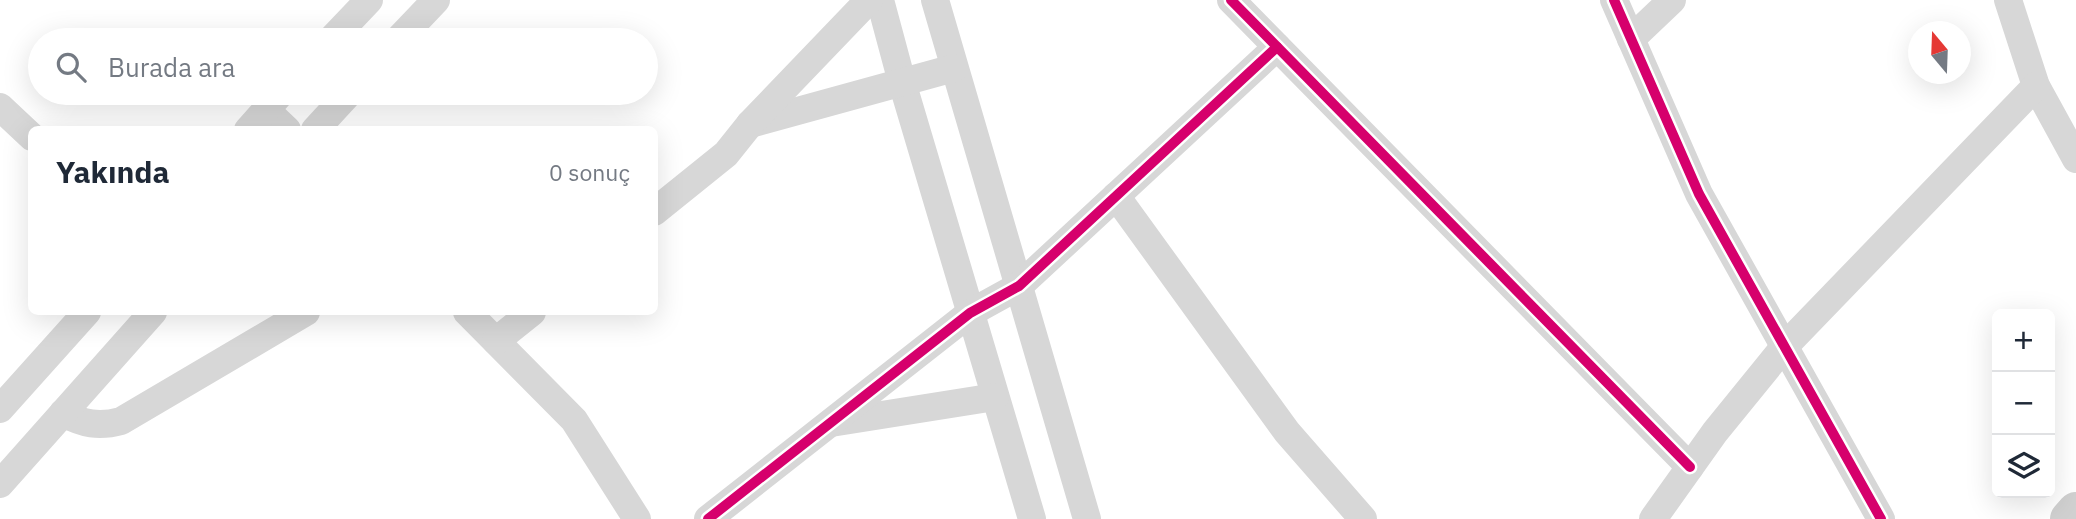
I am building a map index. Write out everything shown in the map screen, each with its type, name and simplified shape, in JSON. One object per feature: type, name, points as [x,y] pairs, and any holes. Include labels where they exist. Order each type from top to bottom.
[{"type":"main road","points":[[2069,519],[2076,511]]},
{"type":"street","points":[[342,28],[369,0]]},
{"type":"street","points":[[409,28],[436,0]]},
{"type":"street","points":[[658,209],[726,154],[750,124],[869,0]]},
{"type":"street","points":[[880,0],[1032,519]]},
{"type":"street","points":[[935,0],[1087,519]]},
{"type":"street","points":[[1230,0],[1690,467]]},
{"type":"street","points":[[1614,0],[1699,194],[1881,519]]},
{"type":"street","points":[[1631,39],[1672,0]]},
{"type":"street","points":[[2008,0],[2036,86],[2076,159]]},
{"type":"street","points":[[708,519],[970,313],[1018,286],[1277,47]]},
{"type":"street","points":[[750,124],[954,68]]},
{"type":"street","points":[[1653,519],[1715,432],[1784,347],[2036,86]]},
{"type":"street","points":[[319,126],[338,105]]},
{"type":"street","points":[[0,107],[28,133]]},
{"type":"street","points":[[265,111],[282,126]]},
{"type":"street","points":[[1116,196],[1287,432],[1363,519]]},
{"type":"street","points":[[0,409],[83,315]]},
{"type":"street","points":[[0,484],[150,315]]},
{"type":"street","points":[[63,413],[74,419],[99,425],[121,421],[301,315]]},
{"type":"street","points":[[470,315],[574,420],[637,519]]},
{"type":"street","points":[[496,341],[528,315]]},
{"type":"street","points":[[829,424],[995,397]]},
{"type":"cycle path","points":[[1231,0],[1690,467]]},
{"type":"cycle path","points":[[1614,0],[1699,194],[1881,519]]},
{"type":"cycle path","points":[[708,519],[970,313],[1019,286],[1277,47]]}]
